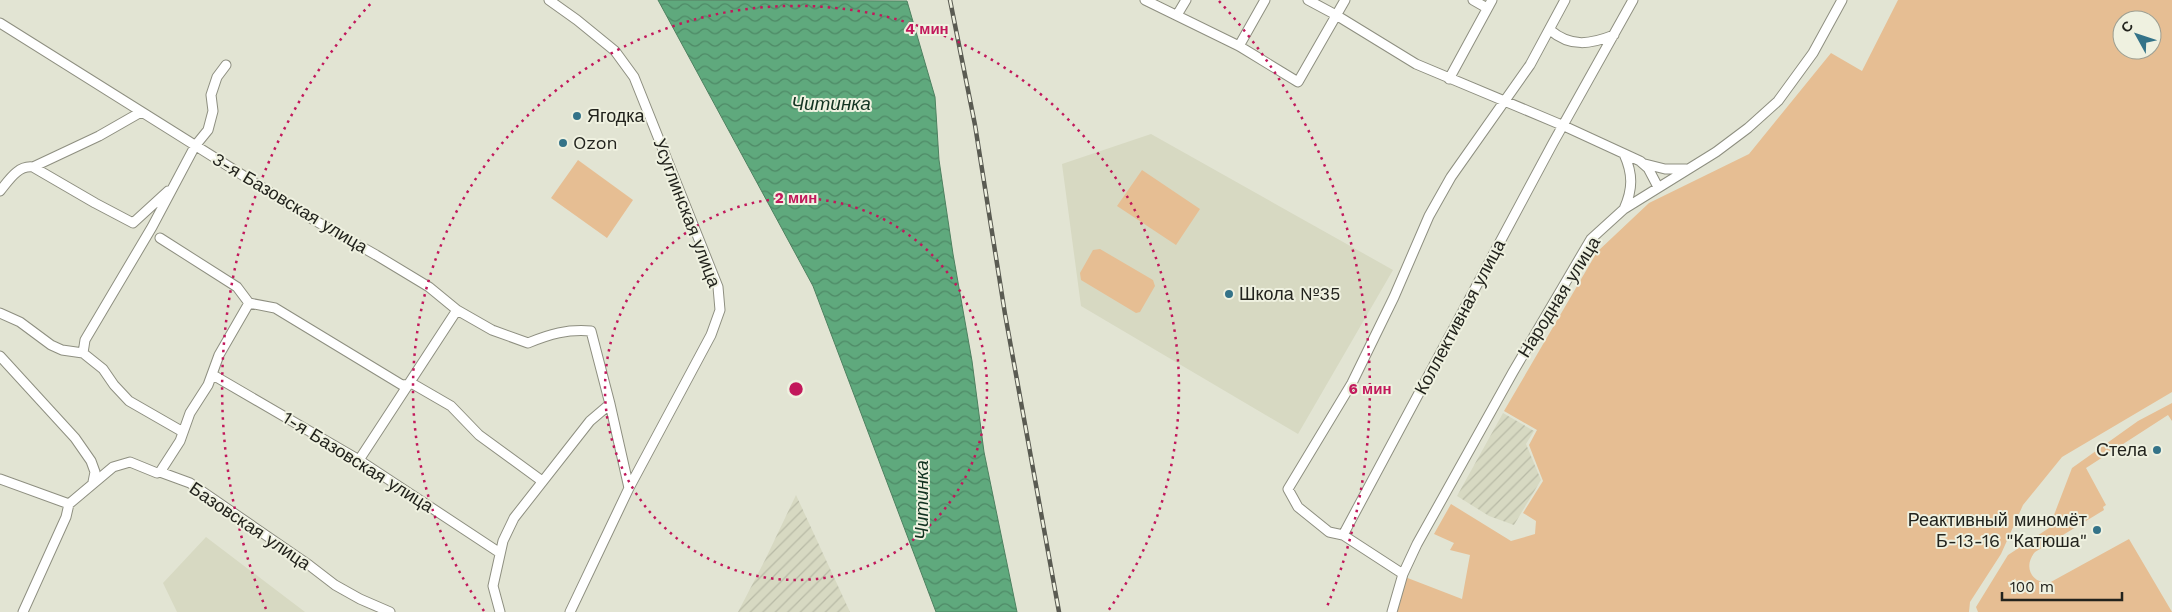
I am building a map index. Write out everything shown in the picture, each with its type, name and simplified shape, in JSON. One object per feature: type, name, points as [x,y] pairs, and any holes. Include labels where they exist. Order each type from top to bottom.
[{"type":"street","name":"Усуглинская улица","points":[[549,0],[577,20],[614,51],[634,77],[718,287],[720,310],[711,335],[629,488],[570,612]]},
{"type":"street","points":[[1145,0],[1239,46],[1298,82],[1345,0]]},
{"type":"street","points":[[1176,15],[1186,0]]},
{"type":"street","points":[[1239,46],[1265,0]]},
{"type":"street","points":[[1308,0],[1416,64],[1449,79],[1564,126],[1640,161],[1665,169],[1691,168]]},
{"type":"street","points":[[1449,79],[1490,4],[1473,0]]},
{"type":"street","points":[[1402,574],[1343,535],[1329,532],[1298,507],[1288,489],[1352,383],[1394,297],[1433,208],[1451,177],[1503,100],[1530,65],[1565,0]]},
{"type":"street","name":"Коллективная улица","points":[[1343,535],[1633,0]]},
{"type":"street","name":"Народная улица","points":[[1392,612],[1402,574],[1513,372],[1591,240],[1624,208],[1691,168],[1748,128],[1778,101],[1813,53],[1842,0]]},
{"type":"street","name":"3-я Базовская улица","points":[[0,23],[314,220],[391,264],[457,310],[492,330],[528,343],[562,331],[591,331],[610,404]]},
{"type":"street","points":[[1550,30],[1568,40],[1586,44],[1614,35]]},
{"type":"street","points":[[83,354],[85,340],[152,228],[195,146],[208,130],[213,111],[211,95],[217,77],[226,65]]},
{"type":"street","points":[[33,167],[99,136],[141,112]]},
{"type":"street","points":[[1624,154],[1630,167],[1632,181],[1630,196],[1624,208]]},
{"type":"street","points":[[1640,161],[1648,168],[1658,187]]},
{"type":"street","points":[[0,191],[20,169],[28,166],[33,167],[95,204],[133,222],[172,188]]},
{"type":"street","points":[[160,238],[237,286],[248,303],[275,308],[402,385],[413,384],[451,406],[479,435],[542,481]]},
{"type":"street","points":[[159,473],[180,441],[190,413],[213,375],[219,355],[248,303]]},
{"type":"street","points":[[359,460],[457,310]]},
{"type":"street","points":[[0,313],[25,326],[51,345],[62,350],[83,354],[103,369],[128,401],[183,432]]},
{"type":"street","points":[[0,356],[75,438],[92,461],[95,472],[93,482]]},
{"type":"street","name":"1-я Базовская улица","points":[[213,375],[359,460],[500,553]]},
{"type":"street","points":[[500,612],[493,586],[503,541],[514,518],[590,421],[610,404],[629,488]]},
{"type":"street","name":"Базовская улица","points":[[68,504],[114,467],[130,462],[190,483],[335,585],[360,599],[390,612]]},
{"type":"street","points":[[0,478],[68,504],[66,517],[23,612]]},
{"type":"shaded area","points":[[1898,0],[2172,0],[2172,392],[2062,457],[2023,505],[2001,554],[1970,602],[1969,612],[1395,612],[1405,577],[1462,599],[1470,555],[1450,550],[1454,543],[1434,534],[1451,504],[1511,541],[1535,534],[1536,521],[1523,513],[1543,481],[1529,445],[1537,430],[1504,411],[1597,252],[1649,203],[1749,154],[1831,53],[1862,71]]},
{"type":"shaded area","name":"Школа №35","points":[[1151,134],[1393,270],[1298,434],[1081,306],[1062,164]]},
{"type":"shaded area","points":[[578,160],[633,200],[607,238],[551,198]]},
{"type":"shaded area","points":[[1142,170],[1200,209],[1176,245],[1117,206]]},
{"type":"shaded area","points":[[1100,249],[1153,280],[1155,286],[1140,312],[1136,313],[1081,280],[1080,273],[1093,250]]},
{"type":"shaded area","points":[[2172,403],[2172,421],[2168,415],[2086,468],[2106,505],[2103,507],[2104,510],[2035,552],[2031,557],[2029,568],[2033,577],[2049,583],[2129,539],[2172,612],[1978,612],[1976,607],[2008,555],[2049,528],[2072,468],[2138,421]]},
{"type":"shaded area","points":[[1503,413],[1534,431],[1526,444],[1541,480],[1514,525],[1489,516],[1457,496]]},
{"type":"shaded area","points":[[796,495],[850,612],[738,612],[765,560]]},
{"type":"shaded area","points":[[206,537],[305,612],[177,612],[163,583]]},
{"type":"water","name":"Читинка","points":[[658,0],[907,1],[935,97],[939,160],[972,361],[984,452],[1017,612],[936,612],[813,286]]},
{"type":"railway","points":[[950,0],[975,125],[1005,314],[1059,612]]},
{"type":"place","name":"Ягодка","points":[[577,116]]},
{"type":"place","name":"Ozon","points":[[563,143]]},
{"type":"place","name":"Школа №35","points":[[1229,294]]},
{"type":"place","name":"Стела","points":[[2157,450]]},
{"type":"place","name":"Реактивный миномёт Б-13-16 \"Катюша\"","points":[[2097,530]]}]
